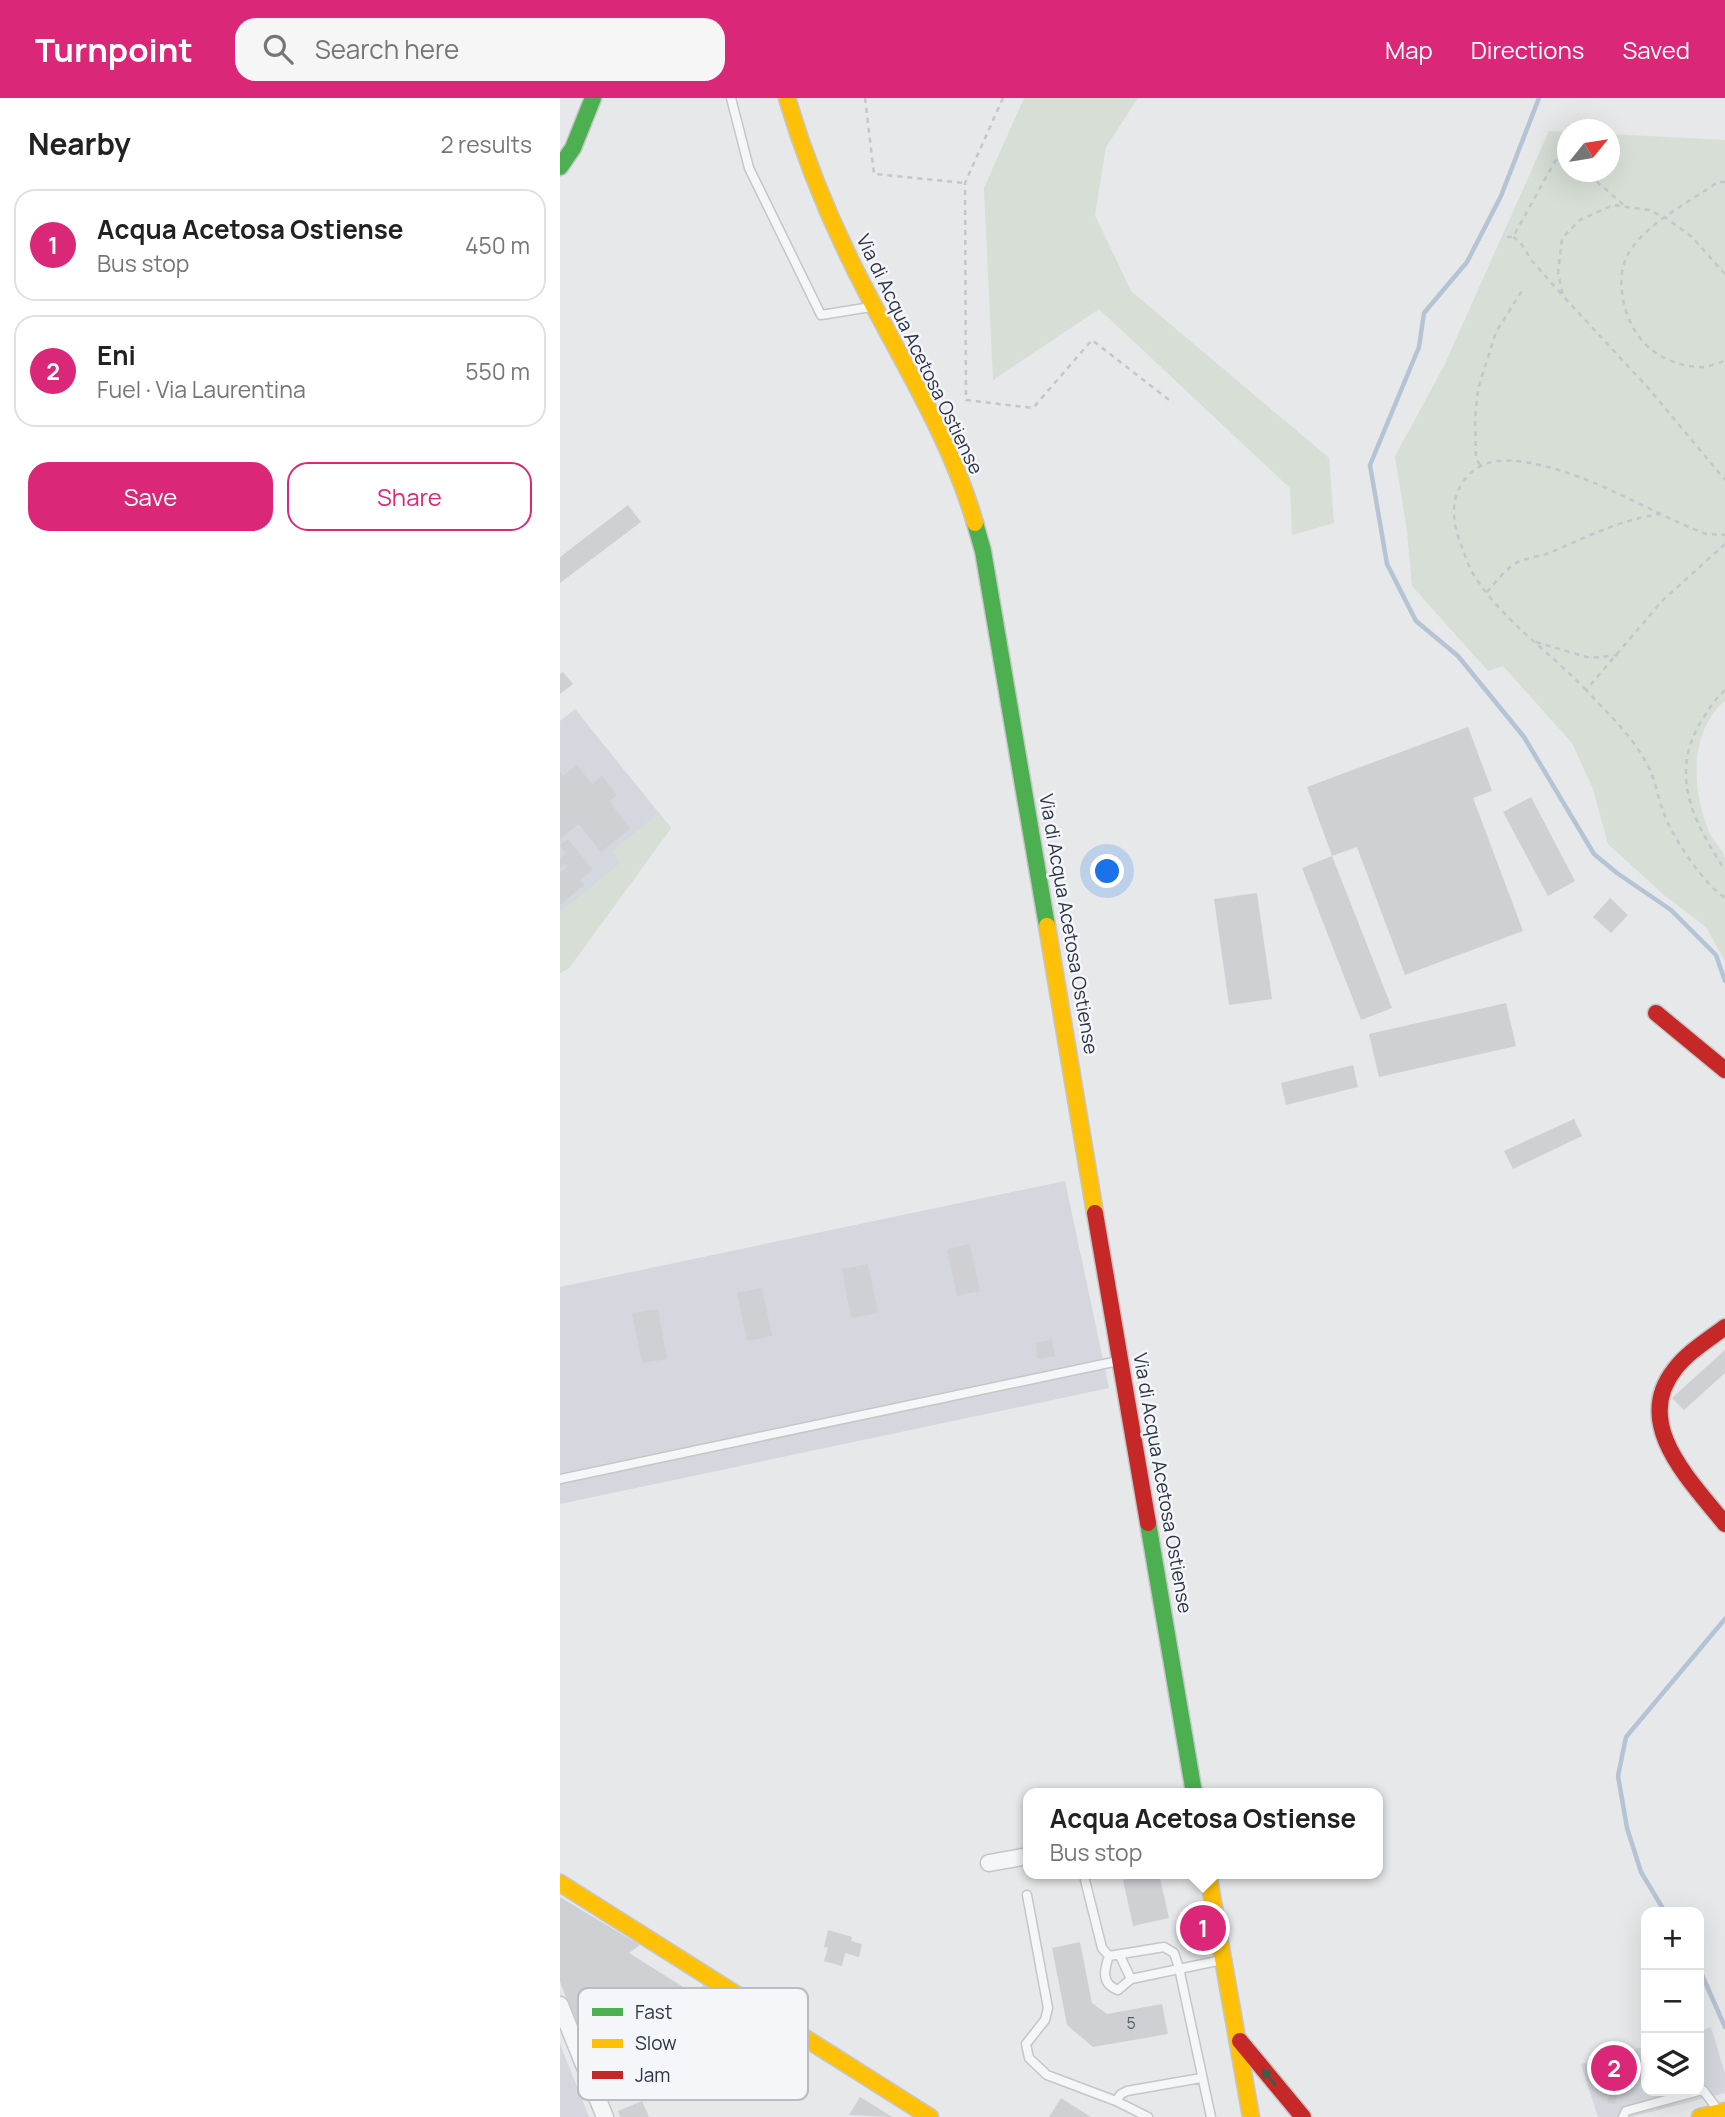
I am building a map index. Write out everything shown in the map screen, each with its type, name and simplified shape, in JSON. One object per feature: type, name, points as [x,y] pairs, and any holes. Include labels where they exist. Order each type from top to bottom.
[{"type":"street","points":[[560,167],[573,148],[593,98]]},
{"type":"street","name":"Via di Acqua Acetosa Ostiense","points":[[787,98],[809,174],[957,471],[984,551],[1193,1788]]},
{"type":"street","points":[[1656,1013],[1725,1069]]},
{"type":"street","points":[[1725,1326],[1675,1369],[1664,1384],[1658,1401],[1657,1420],[1662,1437],[1672,1453],[1725,1524]]},
{"type":"street","points":[[989,1863],[1023,1857]]},
{"type":"street","points":[[1209,1879],[1251,2117]]},
{"type":"street","points":[[560,1882],[727,1988]]},
{"type":"street","points":[[560,2005],[578,2050]]},
{"type":"street","points":[[1236,2035],[1303,2117]]},
{"type":"street","points":[[808,2040],[930,2117]]},
{"type":"street","points":[[598,2100],[605,2117]]},
{"type":"street","points":[[1700,2117],[1723,2111]]},
{"type":"lane","points":[[732,98],[748,168],[821,315],[874,307]]},
{"type":"lane","points":[[560,1479],[1121,1361]]},
{"type":"lane","points":[[1085,1880],[1102,1948],[1109,1956],[1164,1947],[1174,1952],[1211,2117]]},
{"type":"lane","points":[[1027,1895],[1048,2008],[1045,2020],[1026,2044],[1029,2058],[1047,2075],[1116,2101],[1148,2117]]},
{"type":"lane","points":[[1109,1956],[1104,1974],[1111,1988],[1118,1990],[1131,1979],[1223,1960]]},
{"type":"lane","points":[[1120,1956],[1131,1979]]},
{"type":"lane","points":[[1116,2101],[1127,2091],[1201,2078]]},
{"type":"lane","points":[[1704,2091],[1723,2111]]},
{"type":"lane","points":[[1623,2117],[1626,2111],[1681,2096]]},
{"type":"path","points":[[865,98],[874,174],[965,183]]},
{"type":"path","points":[[1003,98],[965,183],[966,400],[1034,408],[1092,340],[1172,403]]},
{"type":"path","points":[[1513,237],[1557,159]]},
{"type":"path","points":[[1597,182],[1627,207]]},
{"type":"path","points":[[1725,182],[1718,182],[1650,229],[1629,251],[1620,277],[1623,304],[1631,326],[1644,343],[1659,355],[1682,364],[1702,368],[1725,361]]},
{"type":"path","points":[[1563,296],[1558,273],[1562,238],[1580,220],[1613,205],[1649,210],[1666,218],[1691,236],[1725,274]]},
{"type":"path","points":[[1507,237],[1513,237],[1520,242],[1532,261],[1650,390],[1725,480]]},
{"type":"path","points":[[1480,465],[1476,458],[1478,389],[1496,332],[1523,289]]},
{"type":"path","points":[[1725,534],[1706,534],[1565,472],[1501,460],[1480,465],[1467,475],[1458,489],[1454,507],[1454,527],[1471,570],[1496,604],[1561,664],[1632,739],[1650,771],[1664,813],[1678,839],[1716,892],[1725,898]]},
{"type":"path","points":[[1487,592],[1504,572],[1516,563],[1569,545],[1586,535],[1648,515],[1661,514]]},
{"type":"path","points":[[1586,690],[1663,600],[1725,544]]},
{"type":"path","points":[[1534,641],[1590,658],[1618,655]]},
{"type":"path","points":[[1725,690],[1716,698],[1694,732],[1685,761],[1687,795],[1701,831],[1725,870]]},
{"type":"shaded area","points":[[1024,98],[1138,98],[1106,147],[1095,215],[1131,291],[1329,458],[1334,523],[1292,535],[1290,488],[1099,309],[993,380],[984,188]]},
{"type":"shaded area","points":[[1549,131],[1557,131],[1557,182],[1620,182],[1620,135],[1725,140],[1725,701],[1704,730],[1699,747],[1697,784],[1705,820],[1725,859],[1725,961],[1706,927],[1664,895],[1608,844],[1593,789],[1572,743],[1503,666],[1488,671],[1412,586],[1407,531],[1395,456],[1444,366]]},
{"type":"shaded area","points":[[575,709],[671,828],[569,968],[560,973],[560,721]]},
{"type":"shaded area","points":[[659,813],[671,828],[569,968],[560,973],[560,912],[620,863],[612,851]]},
{"type":"shaded area","points":[[1065,1181],[1109,1388],[560,1504],[560,1287]]},
{"type":"shaded area","points":[[1711,2027],[1725,2073],[1725,2093],[1631,2117],[1598,2117],[1581,2064],[1641,2047],[1641,2096],[1704,2096],[1704,2029]]},
{"type":"shaded area","points":[[560,2044],[578,2089],[578,2100],[582,2100],[589,2117],[560,2117]]},
{"type":"building","points":[[628,505],[641,522],[560,583],[560,557]]},
{"type":"building","points":[[563,672],[573,684],[560,694],[560,674]]},
{"type":"building","points":[[1468,727],[1492,791],[1473,798],[1523,931],[1405,975],[1357,847],[1332,856],[1307,787]]},
{"type":"building","points":[[577,765],[592,784],[602,776],[617,795],[609,801],[630,829],[601,852],[579,824],[560,839],[560,771],[563,776]]},
{"type":"building","points":[[1531,797],[1575,881],[1548,896],[1503,812]]},
{"type":"building","points":[[568,839],[593,870],[580,880],[584,885],[560,905],[560,873],[567,867],[565,864],[560,868],[560,858],[565,854],[560,845]]},
{"type":"building","points":[[1332,856],[1392,1008],[1361,1020],[1302,868]]},
{"type":"building","points":[[1257,893],[1272,999],[1229,1005],[1214,899]]},
{"type":"building","points":[[1610,898],[1628,915],[1611,933],[1593,917]]},
{"type":"building","points":[[1506,1003],[1516,1046],[1379,1077],[1369,1034]]},
{"type":"building","points":[[1353,1065],[1358,1087],[1286,1105],[1281,1083]]},
{"type":"building","points":[[1574,1119],[1582,1136],[1513,1169],[1504,1151]]},
{"type":"building","points":[[970,1244],[980,1291],[957,1296],[947,1249]]},
{"type":"building","points":[[868,1264],[878,1313],[851,1318],[842,1269]]},
{"type":"building","points":[[762,1288],[772,1336],[747,1341],[737,1293]]},
{"type":"building","points":[[658,1309],[667,1359],[642,1363],[632,1313]]},
{"type":"building","points":[[1052,1340],[1055,1356],[1038,1359],[1036,1343]]},
{"type":"building","points":[[1725,1350],[1725,1373],[1684,1410],[1672,1398]]},
{"type":"building","points":[[1160,1879],[1169,1918],[1133,1926],[1123,1880]]},
{"type":"building","points":[[560,1897],[640,1945],[629,1953],[685,1988],[578,1988],[578,2027],[560,1982]]},
{"type":"building","points":[[828,1930],[852,1937],[851,1941],[862,1944],[859,1957],[845,1953],[842,1966],[824,1961],[828,1948],[824,1947]]},
{"type":"building","points":[[1080,1942],[1092,2003],[1107,2014],[1162,2004],[1168,2034],[1093,2047],[1067,2025],[1052,1948]]},
{"type":"building","points":[[1611,2089],[1619,2092],[1614,2104],[1607,2102]]},
{"type":"building","points":[[1653,2096],[1672,2096],[1675,2105],[1657,2110]]},
{"type":"building","points":[[860,2097],[878,2108],[892,2117],[849,2115]]},
{"type":"building","points":[[1061,2098],[1091,2117],[1049,2117]]},
{"type":"building","points":[[642,2101],[649,2117],[620,2117],[618,2111]]},
{"type":"waterway","points":[[1539,98],[1501,196],[1467,262],[1424,313],[1419,347],[1370,465],[1387,564],[1416,621],[1458,656],[1524,737],[1594,854],[1671,910],[1716,955],[1725,981]]},
{"type":"waterway","points":[[1662,1907],[1641,1872],[1627,1828],[1618,1776],[1626,1737],[1725,1619]]},
{"type":"waterway","points":[[1700,1970],[1725,2027]]},
{"type":"traffic: fast","points":[[560,167],[573,148],[593,98]]},
{"type":"traffic: fast","points":[[975,523],[983,551],[1047,926]]},
{"type":"traffic: fast","points":[[1148,1523],[1193,1788]]},
{"type":"traffic: slow","points":[[787,98],[803,148],[832,220],[940,433],[975,523]]},
{"type":"traffic: slow","points":[[1047,926],[1095,1213]]},
{"type":"traffic: slow","points":[[1209,1879],[1251,2117]]},
{"type":"traffic: slow","points":[[560,1883],[726,1988]]},
{"type":"traffic: slow","points":[[808,2040],[930,2117]]},
{"type":"traffic: slow","points":[[1700,2117],[1725,2111]]},
{"type":"traffic: jam","points":[[1656,1013],[1725,1070]]},
{"type":"traffic: jam","points":[[1095,1213],[1148,1523]]},
{"type":"traffic: jam","points":[[1725,1327],[1675,1369],[1663,1390],[1659,1410],[1671,1451],[1683,1471],[1725,1524]]},
{"type":"traffic: jam","points":[[1240,2041],[1303,2117]]},
{"type":"place","name":"Acqua Acetosa Ostiense","points":[[1203,1928]]},
{"type":"place","name":"Eni","points":[[1614,2068]]}]
